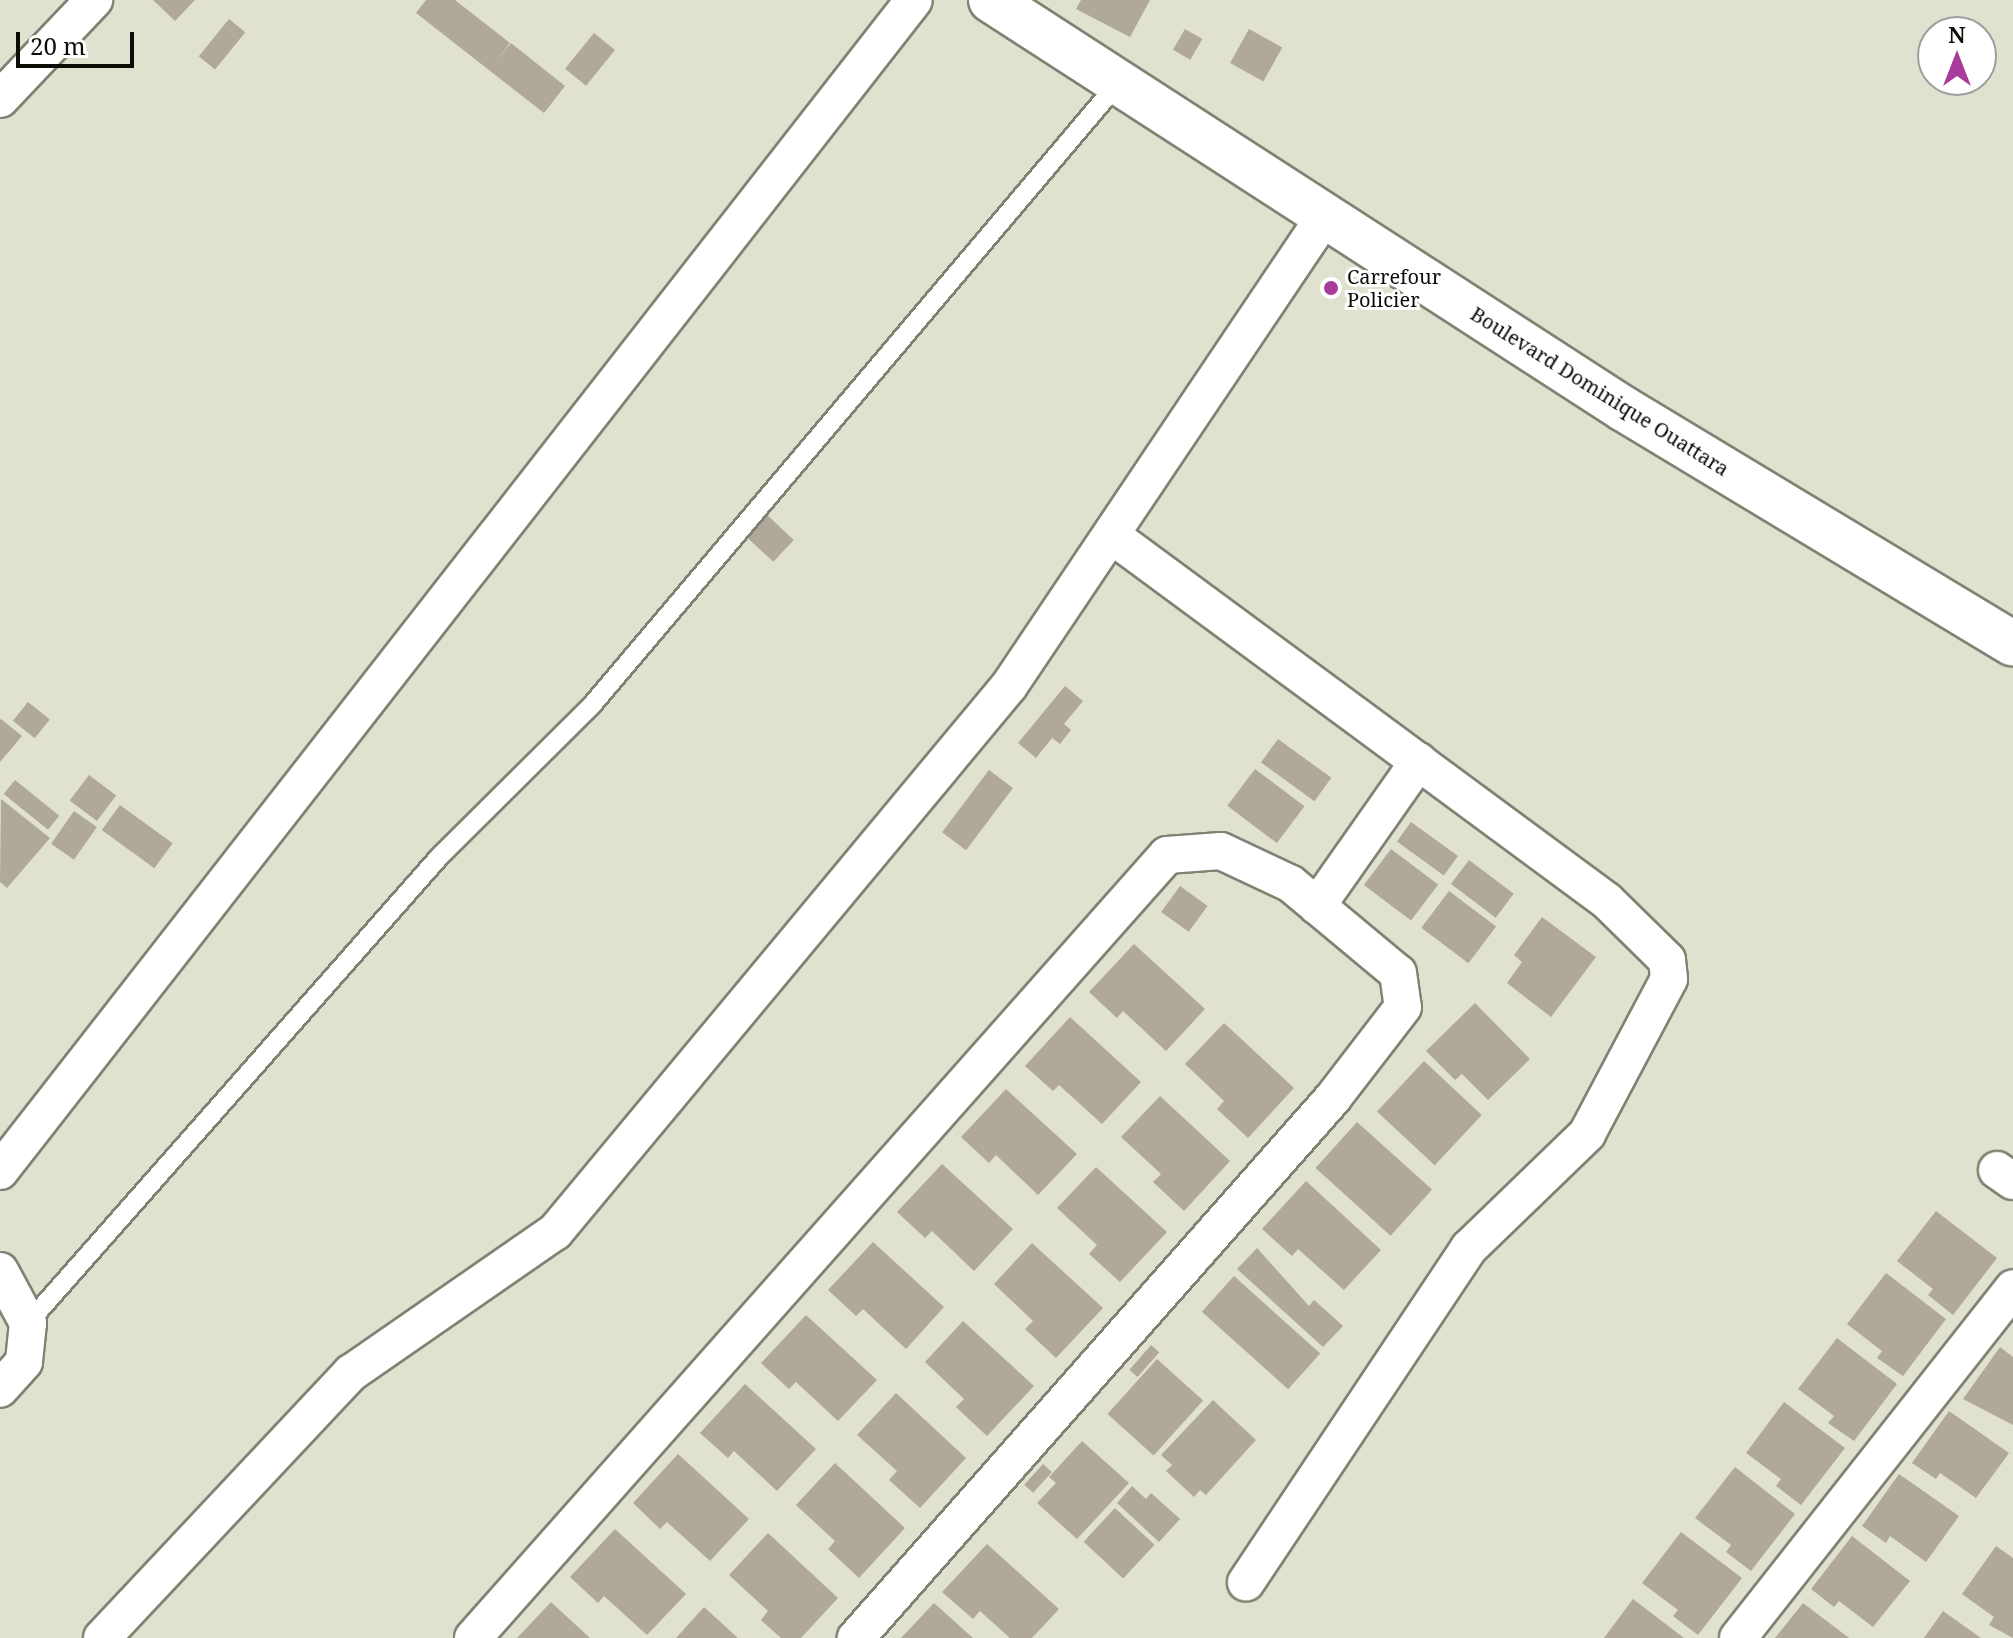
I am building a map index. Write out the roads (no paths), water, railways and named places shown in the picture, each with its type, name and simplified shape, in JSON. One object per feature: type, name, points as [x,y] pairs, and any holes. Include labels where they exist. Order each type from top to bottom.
[{"type":"street","points":[[0,99],[94,0]]},
{"type":"street","points":[[0,1171],[914,0]]},
{"type":"street","name":"Boulevard Dominique Ouattara","points":[[1013,6],[1119,82],[1624,409],[2013,644]]},
{"type":"street","points":[[102,1638],[351,1373],[555,1232],[1009,686],[1325,216]]},
{"type":"street","points":[[1111,535],[1607,901],[1667,960],[1669,979],[1587,1134],[1469,1248],[1246,1582]]},
{"type":"street","points":[[1317,906],[1419,761]]},
{"type":"street","points":[[473,1638],[1167,855],[1221,851],[1291,884],[1398,973],[1403,1007],[1333,1098],[856,1638]]},
{"type":"street","points":[[0,1271],[28,1323],[24,1362],[0,1389]]},
{"type":"street","points":[[1738,1638],[2013,1288]]},
{"type":"lane","points":[[28,1323],[440,856],[592,705],[1119,82]]},
{"type":"place","name":"Carrefour Policier","points":[[1331,288]]}]
